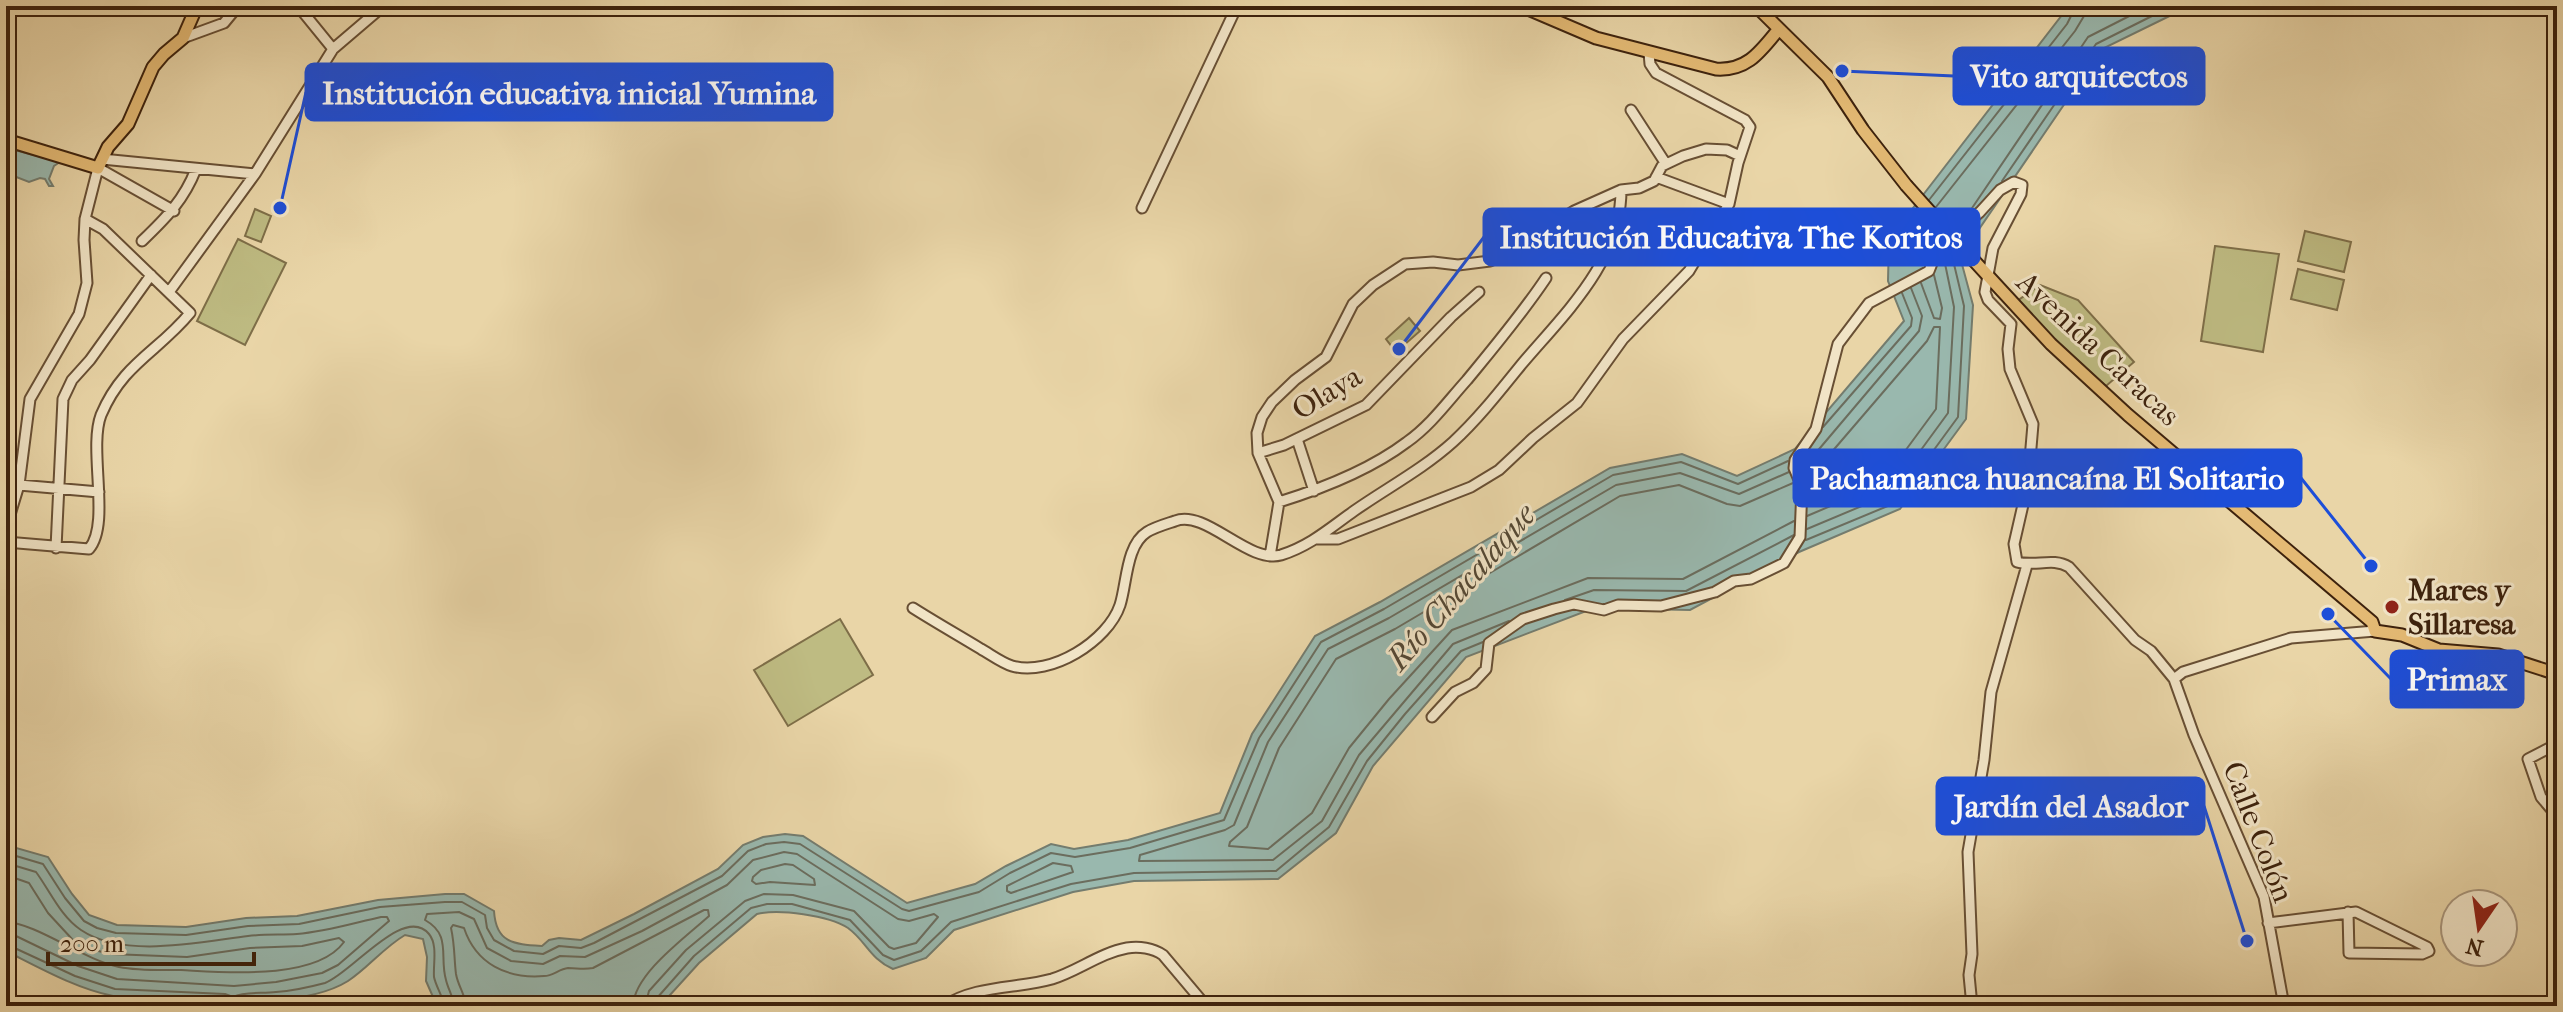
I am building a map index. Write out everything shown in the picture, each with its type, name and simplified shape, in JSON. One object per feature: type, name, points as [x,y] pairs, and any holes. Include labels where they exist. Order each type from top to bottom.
[{"type":"main road","points":[[6,140],[100,164],[108,147],[128,124],[153,67],[183,38],[197,6]]},
{"type":"main road","points":[[1521,6],[1596,38],[1716,69],[1744,65],[1756,57],[1778,30]]},
{"type":"main road","name":"Avenida Caracas","points":[[1756,6],[1828,77],[1863,130],[1906,185],[2051,344],[2141,426],[2372,622],[2375,631]]},
{"type":"main road","points":[[2375,631],[2402,635],[2439,650],[2507,657],[2557,674]]},
{"type":"street","points":[[183,38],[224,23],[238,6]]},
{"type":"street","points":[[298,6],[333,49]]},
{"type":"street","points":[[1142,208],[1237,6]]},
{"type":"street","points":[[169,292],[255,174],[333,49],[381,8]]},
{"type":"street","points":[[1318,539],[1338,539],[1352,534],[1471,487],[1499,470],[1577,403],[1623,339],[1689,271],[1729,204],[1749,131],[1748,124],[1656,73],[1650,64],[1649,53]]},
{"type":"street","points":[[1631,110],[1666,164]]},
{"type":"street","points":[[1270,556],[1279,502],[1258,453],[1257,433],[1262,417],[1272,402],[1326,357],[1353,304],[1392,270],[1405,264],[1433,262],[1458,265],[1490,261],[1574,211],[1621,190],[1645,186],[1666,164],[1706,149],[1727,150],[1740,156]]},
{"type":"street","points":[[100,164],[255,174]]},
{"type":"street","points":[[100,164],[174,211]]},
{"type":"street","points":[[6,528],[19,485],[30,399],[79,314],[87,283],[85,219],[100,164]]},
{"type":"street","points":[[142,241],[174,211],[196,169]]},
{"type":"street","points":[[1656,177],[1729,204]]},
{"type":"street","points":[[1432,717],[1455,692],[1473,683],[1486,669],[1489,643],[1523,619],[1574,604],[1604,610],[1618,605],[1661,606],[1715,592],[1734,581],[1751,579],[1784,563],[1800,537],[1802,487],[1794,468],[1795,460],[1816,429],[1838,344],[1869,303],[1929,271],[1938,248],[1980,212],[2000,190],[2014,182],[2022,185],[2021,194],[1993,248],[1986,296],[2011,324],[2008,349],[2010,369],[2033,424],[2026,498],[2014,544],[2017,562],[2027,565],[2058,562],[2069,567],[2174,679],[2183,672],[2291,638],[2375,631]]},
{"type":"street","points":[[913,608],[1012,666],[1033,668],[1076,654],[1107,627],[1119,608],[1136,544],[1145,533],[1180,519],[1192,520],[1270,556],[1318,539],[1433,459],[1497,394],[1581,297],[1612,238],[1621,190]]},
{"type":"street","points":[[6,542],[89,549],[95,542],[99,492],[96,430],[102,413],[116,387],[136,362],[190,313],[103,229],[85,219]]},
{"type":"street","points":[[56,548],[63,399],[72,380],[151,275]]},
{"type":"street","points":[[1279,502],[1314,491],[1377,462],[1408,442],[1432,420],[1523,313],[1546,278]]},
{"type":"street","name":"Olaya","points":[[1258,453],[1297,439],[1366,405],[1479,292]]},
{"type":"street","points":[[1297,439],[1314,491]]},
{"type":"street","points":[[19,485],[99,492]]},
{"type":"street","points":[[1972,1006],[1968,852],[1984,760],[1991,692],[2027,565]]},
{"type":"street","name":"Calle Colón","points":[[2174,679],[2194,735],[2264,897],[2284,1006]]},
{"type":"street","points":[[2557,744],[2529,756],[2541,797],[2557,816]]},
{"type":"street","points":[[2268,923],[2348,912],[2361,913],[2427,947],[2429,951],[2422,954],[2349,953],[2348,912]]},
{"type":"street","points":[[944,1006],[967,994],[1052,978],[1135,947],[1155,950],[1175,967],[1206,1006]]},
{"type":"shaded area","points":[[255,209],[271,216],[261,242],[245,236]]},
{"type":"shaded area","points":[[2305,231],[2351,242],[2344,272],[2298,261]]},
{"type":"shaded area","points":[[238,239],[286,263],[245,345],[197,321]]},
{"type":"shaded area","points":[[2215,246],[2279,254],[2263,352],[2201,341]]},
{"type":"shaded area","points":[[2298,269],[2344,280],[2337,310],[2291,299]]},
{"type":"shaded area","points":[[2040,285],[2078,300],[2134,362],[2106,386],[2043,331],[2017,301]]},
{"type":"shaded area","points":[[1409,318],[1420,331],[1396,352],[1386,339]]},
{"type":"shaded area","points":[[840,619],[873,675],[788,726],[754,670]]},
{"type":"water","name":"Río Chacalaque","points":[[2069,6],[2190,6],[2102,49],[1960,257],[1973,305],[1966,419],[1900,509],[1799,552],[1690,610],[1594,608],[1466,657],[1373,766],[1336,833],[1278,879],[1134,881],[1073,892],[954,930],[926,958],[893,969],[839,923],[803,914],[757,914],[699,963],[660,1006],[437,1006],[426,981],[427,957],[423,939],[405,935],[355,976],[330,990],[309,996],[260,1001],[187,1001],[113,996],[71,983],[6,951],[6,845],[48,857],[89,915],[117,925],[186,927],[246,918],[297,916],[378,900],[464,894],[494,911],[498,930],[508,940],[542,946],[549,940],[559,938],[581,940],[634,914],[718,869],[743,845],[763,837],[785,834],[803,836],[907,903],[975,884],[1051,844],[1074,849],[1128,840],[1220,813],[1252,734],[1315,636],[1380,602],[1610,468],[1682,454],[1737,476],[1795,449],[1904,321],[1888,281],[1889,239]]},
{"type":"water","points":[[11,149],[60,162],[54,166],[49,179],[53,186],[49,186],[45,179],[29,182],[6,173],[6,153]]},
{"type":"place","name":"Vito arquitectos","points":[[1842,71]]},
{"type":"place","name":"Institución educativa inicial Yumina","points":[[280,208]]},
{"type":"place","name":"Institución Educativa The Koritos","points":[[1399,349]]},
{"type":"place","name":"Pachamanca huancaína El Solitario","points":[[2371,566]]},
{"type":"place","name":"Mares y Sillaresa","points":[[2392,607]]},
{"type":"place","name":"Primax","points":[[2328,614]]},
{"type":"place","name":"Jardín del Asador","points":[[2247,941]]}]
